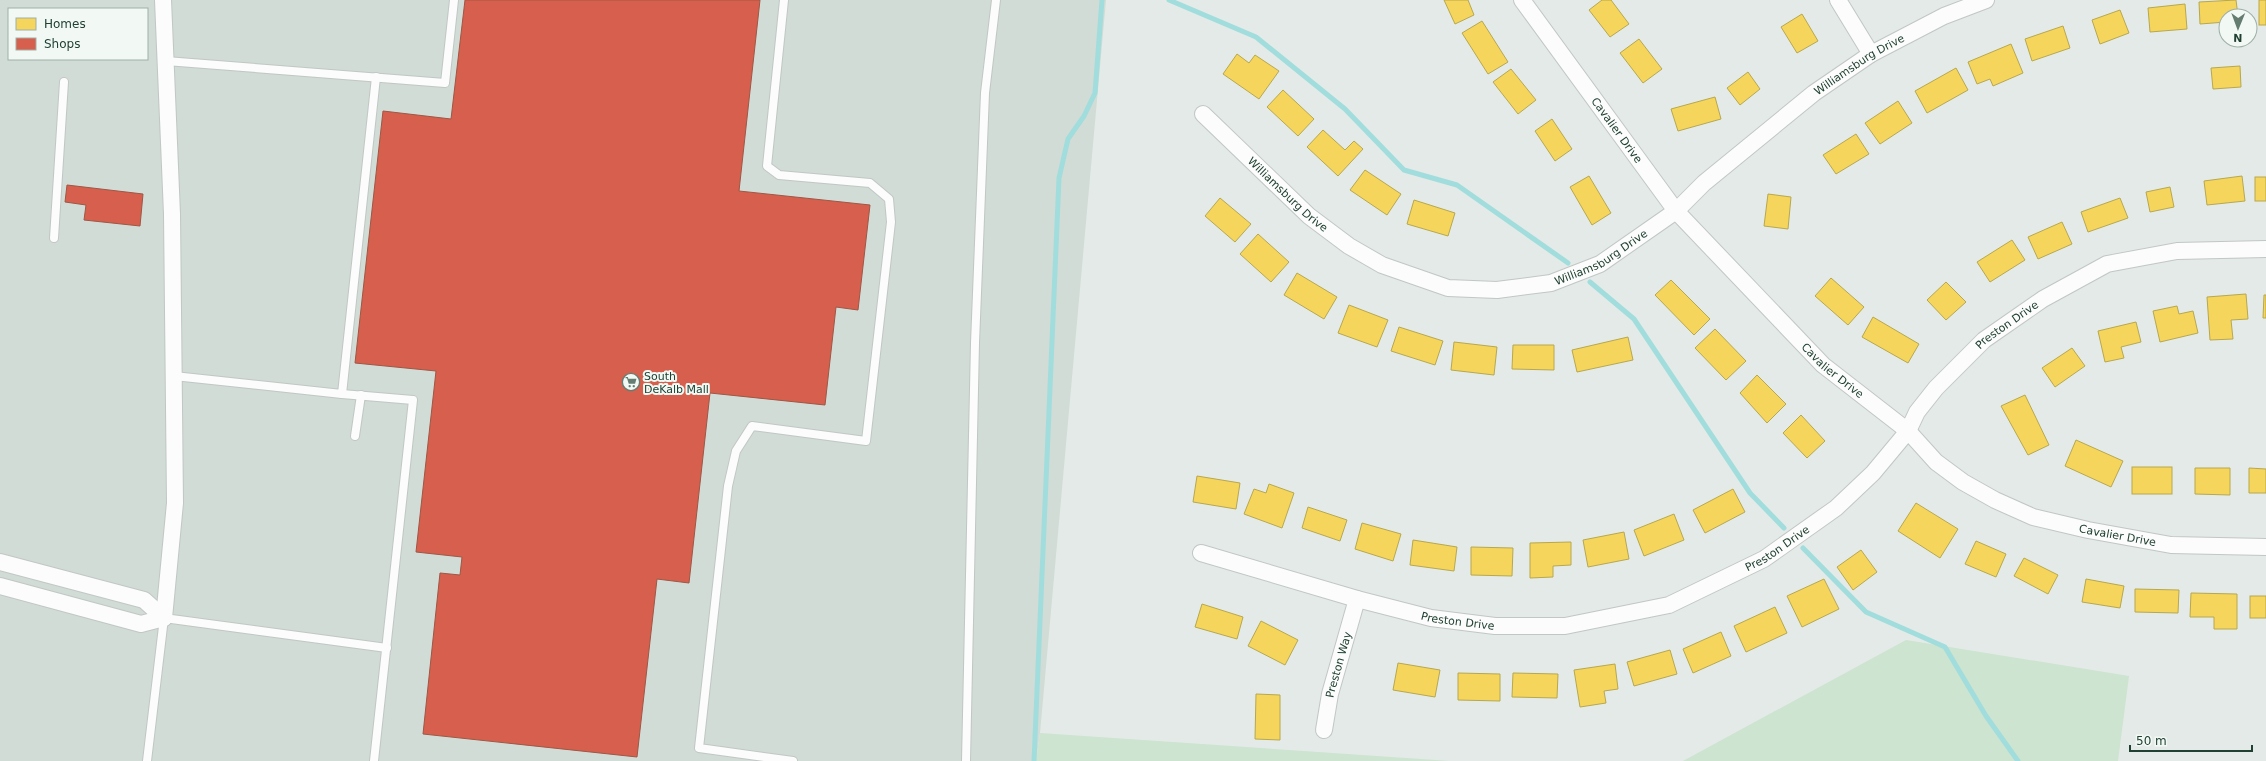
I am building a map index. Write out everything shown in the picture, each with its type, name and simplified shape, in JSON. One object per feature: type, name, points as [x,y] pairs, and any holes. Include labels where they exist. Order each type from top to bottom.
[{"type":"street","points":[[163,0],[171,183],[175,503],[164,618]]},
{"type":"street","name":"Cavalier Drive","points":[[1522,0],[1676,211],[1823,365],[1908,431],[1936,462],[1963,482],[1995,500],[2033,517],[2088,530],[2171,545],[2266,547]]},
{"type":"street","points":[[1838,0],[1871,54]]},
{"type":"street","name":"Williamsburg Drive","points":[[1203,114],[1310,216],[1348,246],[1382,265],[1448,288],[1497,290],[1557,282],[1600,264],[1676,211],[1704,183],[1814,93],[1871,54],[1944,16],[1986,0]]},
{"type":"street","name":"Preston Drive","points":[[1201,553],[1357,599],[1431,618],[1495,626],[1565,626],[1669,605],[1764,559],[1836,508],[1873,473],[1908,431],[1917,412],[1936,388],[1984,340],[2043,299],[2107,264],[2177,251],[2266,249]]},
{"type":"street","points":[[0,562],[144,600],[164,618]]},
{"type":"street","points":[[0,586],[141,624],[164,618]]},
{"type":"street","name":"Preston Way","points":[[1324,730],[1330,694],[1357,599]]},
{"type":"lane","points":[[166,61],[445,83],[454,0]]},
{"type":"lane","points":[[784,0],[767,166],[779,175],[870,183],[889,199],[890,222],[866,441],[752,426],[736,451],[728,486],[699,748],[793,761]]},
{"type":"lane","points":[[966,761],[974,381],[984,106],[996,0]]},
{"type":"lane","points":[[342,394],[376,77]]},
{"type":"lane","points":[[54,238],[64,82]]},
{"type":"lane","points":[[174,376],[361,396],[413,400],[374,761]]},
{"type":"lane","points":[[355,436],[361,396]]},
{"type":"lane","points":[[147,761],[164,618],[386,648]]},
{"type":"shaded area","points":[[0,0],[1106,0],[1040,733],[1036,761],[0,761]]},
{"type":"green space","points":[[1906,640],[2129,676],[2118,761],[1683,761]]},
{"type":"green space","points":[[1040,733],[1450,761],[1036,761]]},
{"type":"building: Homes","points":[[1444,0],[1468,0],[1474,15],[1455,24]]},
{"type":"building: Homes","points":[[1602,0],[1611,0],[1629,24],[1610,37],[1589,10]]},
{"type":"building: Homes","points":[[2236,0],[2237,8],[2218,8],[2218,23],[2200,24],[2199,2]]},
{"type":"building: Homes","points":[[2259,0],[2266,0],[2266,25],[2259,25]]},
{"type":"building: Homes","points":[[2185,4],[2187,29],[2150,32],[2148,8]]},
{"type":"building: Homes","points":[[2120,10],[2129,33],[2100,44],[2092,20]]},
{"type":"building: Homes","points":[[1802,14],[1818,41],[1797,53],[1781,27]]},
{"type":"building: Homes","points":[[1482,21],[1508,62],[1488,74],[1462,33]]},
{"type":"building: Homes","points":[[2063,26],[2070,48],[2032,61],[2025,39]]},
{"type":"building: Homes","points":[[1639,39],[1662,69],[1643,83],[1620,53]]},
{"type":"building: Homes","points":[[2011,44],[2023,73],[1993,86],[1990,79],[1977,84],[1968,62]]},
{"type":"building: Homes","points":[[1237,54],[1249,63],[1255,55],[1279,71],[1259,99],[1223,74]]},
{"type":"building: Homes","points":[[2240,66],[2241,87],[2213,89],[2211,68]]},
{"type":"building: Homes","points":[[1956,68],[1968,90],[1927,113],[1915,91]]},
{"type":"building: Homes","points":[[1511,69],[1536,100],[1518,114],[1493,82]]},
{"type":"building: Homes","points":[[1748,72],[1760,89],[1740,105],[1727,88]]},
{"type":"building: Homes","points":[[1283,90],[1314,119],[1298,136],[1267,107]]},
{"type":"building: Homes","points":[[1715,97],[1721,119],[1678,131],[1671,109]]},
{"type":"building: Homes","points":[[1898,101],[1912,123],[1880,144],[1865,123]]},
{"type":"building: Homes","points":[[1552,119],[1572,149],[1555,161],[1535,131]]},
{"type":"building: Homes","points":[[1323,130],[1345,150],[1354,141],[1363,149],[1338,176],[1307,147]]},
{"type":"building: Homes","points":[[1856,134],[1869,154],[1836,174],[1823,155]]},
{"type":"building: Homes","points":[[1365,170],[1401,194],[1387,215],[1350,190]]},
{"type":"building: Homes","points":[[1589,176],[1611,213],[1592,225],[1570,187]]},
{"type":"building: Homes","points":[[2242,176],[2245,201],[2207,205],[2204,181]]},
{"type":"building: Homes","points":[[2255,177],[2266,177],[2266,201],[2255,201]]},
{"type":"building: Homes","points":[[2170,187],[2174,207],[2150,212],[2146,192]]},
{"type":"building: Homes","points":[[1768,194],[1791,197],[1788,229],[1764,226]]},
{"type":"building: Homes","points":[[1220,198],[1251,224],[1235,242],[1205,216]]},
{"type":"building: Homes","points":[[2120,198],[2128,218],[2088,232],[2081,212]]},
{"type":"building: Homes","points":[[1414,200],[1455,213],[1448,236],[1407,224]]},
{"type":"building: Homes","points":[[2062,222],[2072,244],[2038,259],[2028,237]]},
{"type":"building: Homes","points":[[1258,234],[1289,262],[1271,282],[1240,254]]},
{"type":"building: Homes","points":[[2012,240],[2025,260],[1990,282],[1977,262]]},
{"type":"building: Homes","points":[[1297,273],[1337,297],[1324,319],[1284,295]]},
{"type":"building: Homes","points":[[1831,278],[1864,307],[1848,325],[1815,296]]},
{"type":"building: Homes","points":[[1671,280],[1710,319],[1694,335],[1655,295]]},
{"type":"building: Homes","points":[[1946,282],[1966,302],[1946,320],[1927,300]]},
{"type":"building: Homes","points":[[2246,294],[2248,319],[2231,320],[2233,339],[2210,340],[2207,297]]},
{"type":"building: Homes","points":[[2264,295],[2266,295],[2266,318],[2263,318]]},
{"type":"building: Homes","points":[[1349,305],[1388,320],[1377,347],[1338,333]]},
{"type":"building: Homes","points":[[2177,306],[2179,314],[2193,311],[2198,333],[2160,342],[2153,311]]},
{"type":"building: Homes","points":[[1873,317],[1919,344],[1908,363],[1862,337]]},
{"type":"building: Homes","points":[[2136,322],[2141,342],[2121,347],[2124,358],[2105,362],[2098,331]]},
{"type":"building: Homes","points":[[1399,327],[1443,341],[1435,365],[1391,351]]},
{"type":"building: Homes","points":[[1715,329],[1746,361],[1726,380],[1695,348]]},
{"type":"building: Homes","points":[[1628,337],[1633,360],[1577,372],[1572,350]]},
{"type":"building: Homes","points":[[1454,342],[1497,347],[1494,375],[1451,370]]},
{"type":"building: Homes","points":[[1513,345],[1554,345],[1554,370],[1512,369]]},
{"type":"building: Homes","points":[[2072,348],[2085,366],[2055,387],[2042,368]]},
{"type":"building: Homes","points":[[1757,375],[1786,404],[1767,423],[1740,393]]},
{"type":"building: Homes","points":[[2025,395],[2049,445],[2028,455],[2001,406]]},
{"type":"building: Homes","points":[[1801,415],[1825,441],[1807,458],[1783,433]]},
{"type":"building: Homes","points":[[2076,440],[2123,461],[2111,487],[2065,466]]},
{"type":"building: Homes","points":[[2132,467],[2172,467],[2172,494],[2132,494]]},
{"type":"building: Homes","points":[[2195,468],[2230,468],[2230,495],[2195,494]]},
{"type":"building: Homes","points":[[2249,468],[2266,469],[2266,493],[2249,493]]},
{"type":"building: Homes","points":[[1197,476],[1240,483],[1236,509],[1193,502]]},
{"type":"building: Homes","points":[[1269,484],[1294,493],[1282,528],[1244,514],[1254,489],[1266,493]]},
{"type":"building: Homes","points":[[1733,489],[1745,512],[1705,533],[1693,510]]},
{"type":"building: Homes","points":[[1916,503],[1958,529],[1940,558],[1898,531]]},
{"type":"building: Homes","points":[[1308,507],[1347,520],[1340,541],[1302,528]]},
{"type":"building: Homes","points":[[1674,514],[1684,540],[1644,556],[1634,530]]},
{"type":"building: Homes","points":[[1362,523],[1401,534],[1393,561],[1355,549]]},
{"type":"building: Homes","points":[[1624,532],[1629,559],[1588,567],[1583,540]]},
{"type":"building: Homes","points":[[1413,540],[1457,547],[1454,571],[1410,565]]},
{"type":"building: Homes","points":[[1976,541],[2006,554],[1996,577],[1965,564]]},
{"type":"building: Homes","points":[[1571,542],[1571,565],[1553,566],[1553,577],[1530,578],[1530,543]]},
{"type":"building: Homes","points":[[1471,547],[1513,548],[1512,576],[1471,575]]},
{"type":"building: Homes","points":[[1861,550],[1877,572],[1853,590],[1837,567]]},
{"type":"building: Homes","points":[[2024,558],[2058,575],[2048,594],[2014,576]]},
{"type":"building: Homes","points":[[1824,579],[1839,609],[1802,627],[1787,596]]},
{"type":"building: Homes","points":[[2086,579],[2124,586],[2120,608],[2082,602]]},
{"type":"building: Homes","points":[[2135,589],[2179,590],[2178,613],[2135,612]]},
{"type":"building: Homes","points":[[2191,593],[2237,594],[2237,629],[2214,629],[2214,617],[2190,617]]},
{"type":"building: Homes","points":[[2250,596],[2266,596],[2266,618],[2250,618]]},
{"type":"building: Homes","points":[[1202,604],[1243,617],[1237,639],[1195,627]]},
{"type":"building: Homes","points":[[1775,607],[1787,633],[1746,652],[1734,626]]},
{"type":"building: Homes","points":[[1261,621],[1298,640],[1285,665],[1248,646]]},
{"type":"building: Homes","points":[[1721,632],[1731,656],[1693,673],[1683,649]]},
{"type":"building: Homes","points":[[1670,650],[1677,674],[1634,686],[1627,662]]},
{"type":"building: Homes","points":[[1398,663],[1440,670],[1435,697],[1393,690]]},
{"type":"building: Homes","points":[[1615,664],[1618,689],[1604,691],[1606,703],[1580,707],[1574,670]]},
{"type":"building: Homes","points":[[1458,673],[1500,674],[1500,701],[1458,700]]},
{"type":"building: Homes","points":[[1513,673],[1558,674],[1557,698],[1512,697]]},
{"type":"building: Homes","points":[[1256,694],[1280,695],[1280,740],[1255,739]]},
{"type":"building: Shops","name":"South DeKalb Mall","points":[[465,0],[760,0],[739,191],[870,205],[858,310],[836,307],[825,405],[710,393],[689,583],[657,579],[637,757],[423,734],[440,573],[460,575],[462,557],[416,552],[436,371],[355,363],[383,111],[451,119]]},
{"type":"building: Shops","points":[[67,185],[143,194],[140,226],[84,220],[86,205],[65,202]]},
{"type":"waterway","points":[[1034,761],[1059,178],[1068,139],[1084,116],[1095,93],[1102,0]]},
{"type":"waterway","points":[[1169,0],[1256,37],[1345,109],[1404,170],[1457,185],[1568,263]]},
{"type":"waterway","points":[[1590,282],[1634,319],[1750,493],[1784,528]]},
{"type":"waterway","points":[[1803,548],[1866,612],[1945,647],[1986,716],[2018,761]]},
{"type":"place","name":"South DeKalb Mall","points":[[631,382]]}]
